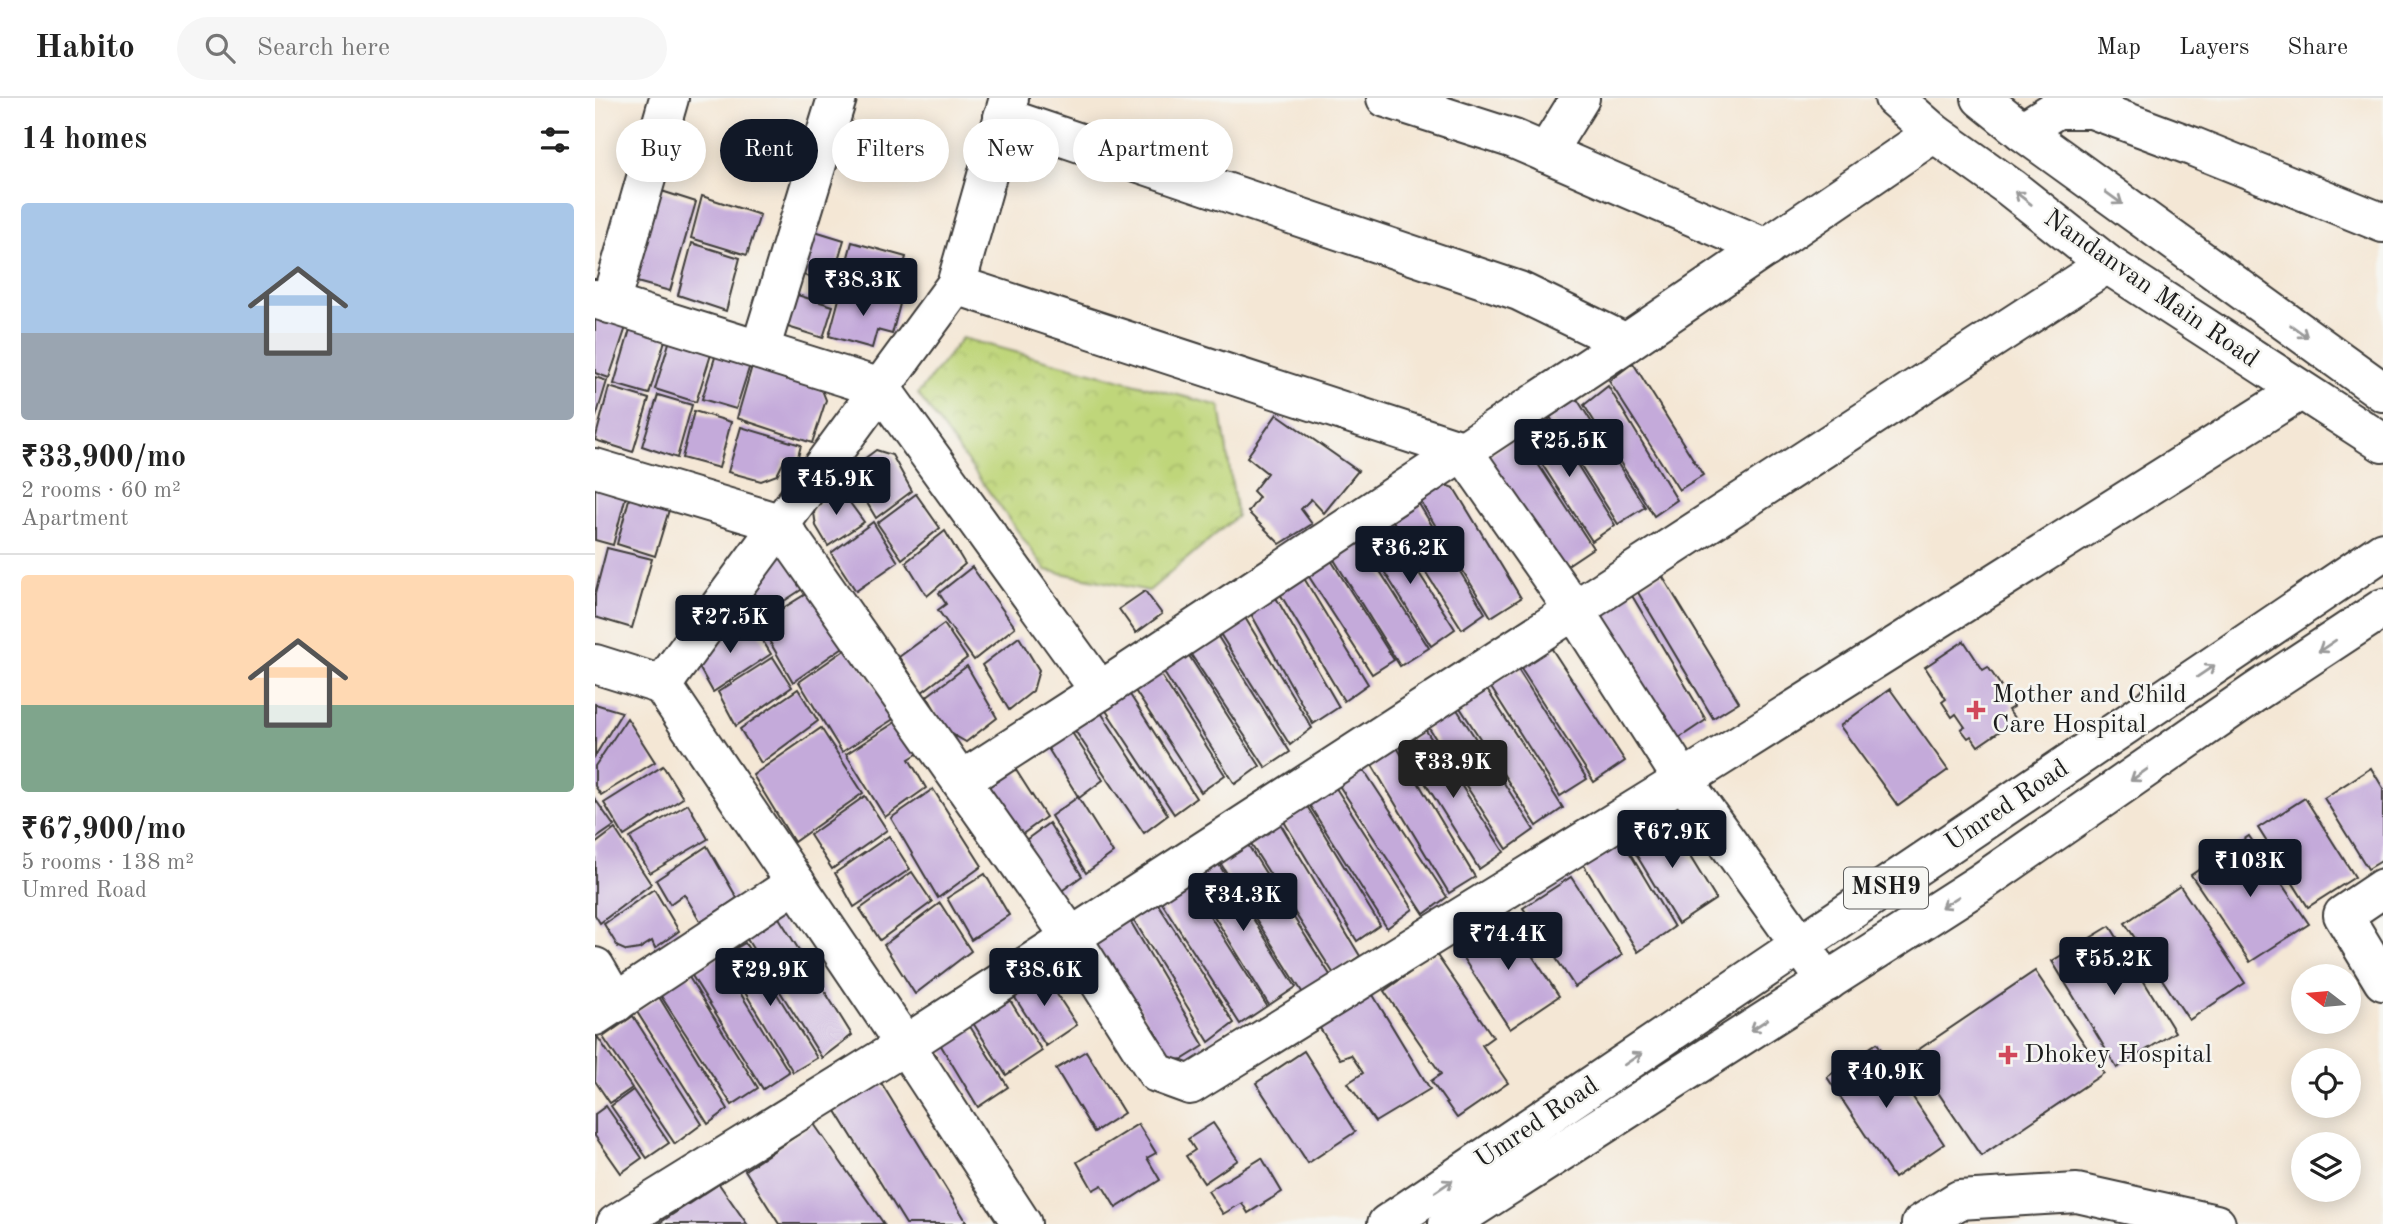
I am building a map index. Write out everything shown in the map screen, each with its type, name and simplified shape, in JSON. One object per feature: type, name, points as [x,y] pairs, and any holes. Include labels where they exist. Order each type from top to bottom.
[{"type":"street","points":[[669,98],[603,302],[881,388],[1100,691]]},
{"type":"street","points":[[760,350],[837,98]]},
{"type":"street","points":[[1386,98],[1514,139],[1766,248]]},
{"type":"street","points":[[1546,153],[1580,98]]},
{"type":"street","name":"Nandanvan Main Road","points":[[1894,98],[1934,133],[2011,188],[2107,264],[2383,443]]},
{"type":"street","points":[[1981,98],[2022,131],[2383,392]]},
{"type":"street","points":[[662,685],[955,285],[1006,108],[1519,291],[1626,343]]},
{"type":"street","points":[[2022,131],[2057,109],[2092,109],[2383,223]]},
{"type":"street","points":[[961,781],[1626,343],[1934,133]]},
{"type":"street","points":[[616,1224],[905,1045],[2107,264]]},
{"type":"street","points":[[955,285],[1462,450],[1574,610],[1683,780],[1827,982]]},
{"type":"street","points":[[595,468],[779,523],[1071,937],[1157,1073],[1190,1085],[1683,780],[2300,391]]},
{"type":"street","name":"Umred Road","points":[[1387,1224],[2383,551]]},
{"type":"street","points":[[1448,1224],[1990,876],[2257,691],[2383,608]]},
{"type":"street","points":[[595,664],[662,685],[905,1045],[1022,1224]]},
{"type":"street","points":[[595,967],[605,1010],[796,883]]},
{"type":"street","points":[[2383,888],[2343,915],[2383,981]]},
{"type":"street","points":[[1921,1224],[1959,1200],[2216,1224]]},
{"type":"green space","points":[[962,338],[1220,406],[1237,516],[1149,591],[1046,570],[918,394]]},
{"type":"building","points":[[649,187],[696,202],[670,291],[622,278]]},
{"type":"building","points":[[702,196],[760,215],[747,255],[691,238]]},
{"type":"building","points":[[805,228],[844,240],[831,283],[793,272]]},
{"type":"building","points":[[852,242],[906,257],[895,298],[841,283]]},
{"type":"building","points":[[692,243],[740,258],[726,311],[678,295]]},
{"type":"building","points":[[842,288],[900,304],[892,334],[877,330],[872,348],[829,336]]},
{"type":"building","points":[[781,290],[833,306],[823,338],[772,322]]},
{"type":"building","points":[[595,313],[627,324],[609,378],[595,373]]},
{"type":"building","points":[[631,326],[666,337],[649,394],[614,384]]},
{"type":"building","points":[[672,333],[714,345],[696,402],[655,389]]},
{"type":"building","points":[[716,354],[750,365],[736,409],[702,399]]},
{"type":"building","points":[[1633,363],[1703,475],[1679,490],[1609,381]]},
{"type":"building","points":[[752,366],[822,390],[826,400],[812,443],[737,418]]},
{"type":"building","points":[[595,377],[607,381],[596,417],[595,417]]},
{"type":"building","points":[[1608,386],[1677,500],[1654,516],[1584,405]]},
{"type":"building","points":[[609,387],[649,399],[633,452],[595,440]]},
{"type":"building","points":[[658,395],[692,405],[677,458],[642,446]]},
{"type":"building","points":[[1577,399],[1645,507],[1618,524],[1550,417]]},
{"type":"building","points":[[694,411],[731,422],[719,468],[682,458]]},
{"type":"building","points":[[1277,414],[1358,471],[1324,513],[1311,499],[1301,509],[1312,524],[1280,544],[1248,512],[1259,497],[1253,491],[1267,473],[1247,457]]},
{"type":"building","points":[[1548,418],[1615,525],[1592,541],[1523,435]]},
{"type":"building","points":[[741,427],[801,445],[797,461],[785,459],[777,475],[761,481],[728,472]]},
{"type":"building","points":[[1519,435],[1593,548],[1560,570],[1488,456]]},
{"type":"building","points":[[876,450],[892,455],[912,491],[876,518],[848,471]]},
{"type":"building","points":[[595,479],[628,488],[613,545],[595,540]]},
{"type":"building","points":[[1439,483],[1454,488],[1521,598],[1491,617],[1418,497]]},
{"type":"building","points":[[837,485],[864,522],[828,546],[816,526],[814,513],[815,508]]},
{"type":"building","points":[[632,488],[672,500],[655,556],[617,544]]},
{"type":"building","points":[[916,494],[940,528],[902,559],[877,523]]},
{"type":"building","points":[[1419,504],[1485,613],[1462,629],[1393,521]]},
{"type":"building","points":[[873,522],[898,562],[856,591],[831,553]]},
{"type":"building","points":[[1388,525],[1455,629],[1431,646],[1365,541]]},
{"type":"building","points":[[945,531],[965,564],[927,596],[906,562]]},
{"type":"building","points":[[1360,540],[1429,648],[1400,666],[1333,558]]},
{"type":"building","points":[[607,548],[652,559],[632,628],[595,617],[595,594]]},
{"type":"building","points":[[780,550],[807,586],[755,620],[735,591]]},
{"type":"building","points":[[1329,557],[1394,660],[1372,674],[1306,572]]},
{"type":"building","points":[[972,567],[1015,627],[974,660],[938,610],[946,604],[939,593]]},
{"type":"building","points":[[1661,574],[1739,702],[1713,718],[1636,589]]},
{"type":"building","points":[[1302,575],[1368,684],[1344,701],[1279,592]]},
{"type":"building","points":[[814,589],[846,645],[793,682],[759,623]]},
{"type":"building","points":[[1628,589],[1706,720],[1670,744],[1591,613]]},
{"type":"building","points":[[1145,591],[1162,614],[1136,633],[1119,609]]},
{"type":"building","points":[[1275,596],[1339,707],[1313,724],[1250,612]]},
{"type":"building","points":[[1244,616],[1312,728],[1290,745],[1219,632]]},
{"type":"building","points":[[735,623],[741,634],[753,625],[771,654],[713,692],[695,660],[698,647]]},
{"type":"building","points":[[944,624],[967,658],[922,692],[899,657]]},
{"type":"building","points":[[1217,635],[1290,752],[1266,768],[1190,653]]},
{"type":"building","points":[[1019,637],[1039,670],[1033,691],[1009,710],[982,665]]},
{"type":"building","points":[[1546,640],[1625,761],[1594,782],[1516,661]]},
{"type":"building","points":[[1964,641],[1983,670],[1988,667],[2001,686],[1996,690],[2004,701],[2008,698],[2013,707],[2008,710],[2016,720],[1978,746],[1971,736],[1968,738],[1961,729],[1965,727],[1956,714],[1952,717],[1942,702],[1946,699],[1925,667]]},
{"type":"building","points":[[849,647],[895,718],[842,752],[799,682]]},
{"type":"building","points":[[1186,651],[1260,766],[1235,784],[1161,668]]},
{"type":"building","points":[[773,657],[792,687],[736,726],[718,692]]},
{"type":"building","points":[[967,666],[997,718],[966,742],[947,731],[927,696]]},
{"type":"building","points":[[1517,668],[1587,779],[1560,796],[1490,686]]},
{"type":"building","points":[[1157,669],[1225,775],[1201,792],[1132,686]]},
{"type":"building","points":[[1484,685],[1563,808],[1537,826],[1457,703]]},
{"type":"building","points":[[798,689],[818,721],[761,763],[740,729]]},
{"type":"building","points":[[1890,689],[1948,770],[1898,806],[1840,726]]},
{"type":"building","points":[[1127,690],[1196,798],[1174,814],[1103,706]]},
{"type":"building","points":[[1451,700],[1534,830],[1507,849],[1423,719]]},
{"type":"building","points":[[595,704],[622,712],[595,756]]},
{"type":"building","points":[[1098,708],[1168,815],[1144,833],[1072,726]]},
{"type":"building","points":[[627,718],[655,762],[601,795],[595,786],[595,766]]},
{"type":"building","points":[[902,718],[922,751],[909,759],[926,788],[885,817],[846,754]]},
{"type":"building","points":[[1067,725],[1103,780],[1079,798],[1044,742]]},
{"type":"building","points":[[821,728],[863,793],[794,842],[753,775]]},
{"type":"building","points":[[1425,729],[1504,852],[1479,869],[1402,746]]},
{"type":"building","points":[[1395,744],[1475,877],[1449,893],[1369,760]]},
{"type":"building","points":[[663,766],[683,798],[624,836],[604,803]]},
{"type":"building","points":[[1014,767],[1046,817],[1017,838],[984,788]]},
{"type":"building","points":[[1362,767],[1447,897],[1424,914],[1338,784]]},
{"type":"building","points":[[2371,768],[2383,788],[2383,860],[2368,869],[2324,798]]},
{"type":"building","points":[[1334,785],[1413,909],[1387,928],[1308,803]]},
{"type":"building","points":[[933,789],[982,866],[938,898],[891,818]]},
{"type":"building","points":[[865,796],[887,830],[832,869],[810,835]]},
{"type":"building","points":[[1078,797],[1113,853],[1086,873],[1051,816]]},
{"type":"building","points":[[1302,798],[1380,925],[1357,941],[1280,815]]},
{"type":"building","points":[[2305,798],[2355,877],[2308,907],[2258,828]]},
{"type":"building","points":[[595,799],[614,826],[595,839]]},
{"type":"building","points":[[688,804],[708,839],[650,873],[630,838]]},
{"type":"building","points":[[1275,815],[1360,956],[1334,974],[1245,835]]},
{"type":"building","points":[[1665,816],[1716,899],[1678,924],[1628,841]]},
{"type":"building","points":[[1049,823],[1082,876],[1052,898],[1019,845]]},
{"type":"building","points":[[615,829],[651,884],[600,923],[595,915],[595,844]]},
{"type":"building","points":[[1241,834],[1332,978],[1304,995],[1214,853]]},
{"type":"building","points":[[889,836],[910,869],[854,907],[835,873]]},
{"type":"building","points":[[2249,836],[2309,924],[2250,962],[2191,875]]},
{"type":"building","points":[[1622,840],[1674,927],[1638,952],[1583,864]]},
{"type":"building","points":[[707,846],[737,898],[701,922],[684,894],[670,904],[656,880]]},
{"type":"building","points":[[1216,860],[1296,987],[1269,1005],[1190,877]]},
{"type":"building","points":[[1181,870],[1267,1006],[1240,1024],[1153,889]]},
{"type":"building","points":[[912,872],[932,902],[880,940],[860,909]]},
{"type":"building","points":[[985,874],[1009,915],[971,940],[947,898]]},
{"type":"building","points":[[1571,877],[1622,955],[1575,987],[1523,908]]},
{"type":"building","points":[[2180,886],[2245,983],[2189,1020],[2125,923]]},
{"type":"building","points":[[654,889],[679,931],[655,948],[652,941],[639,949],[627,951],[618,947],[604,924]]},
{"type":"building","points":[[1156,901],[1234,1023],[1209,1042],[1132,917]]},
{"type":"building","points":[[940,903],[971,951],[915,994],[884,945]]},
{"type":"building","points":[[1122,907],[1204,1046],[1183,1059],[1166,1057],[1137,1003],[1129,1008],[1092,941]]},
{"type":"building","points":[[776,913],[852,1035],[822,1058],[745,936]]},
{"type":"building","points":[[1506,916],[1559,996],[1510,1029],[1457,949]]},
{"type":"building","points":[[2110,926],[2175,1032],[2117,1068],[2052,961]]},
{"type":"building","points":[[745,943],[817,1058],[793,1072],[723,956]]},
{"type":"building","points":[[1436,954],[1493,1037],[1482,1045],[1508,1083],[1457,1118],[1431,1081],[1441,1074],[1384,991]]},
{"type":"building","points":[[718,957],[789,1072],[763,1089],[691,974]]},
{"type":"building","points":[[1041,970],[1077,1025],[1046,1046],[1010,990]]},
{"type":"building","points":[[2035,971],[2104,1073],[1981,1156],[1912,1054]]},
{"type":"building","points":[[687,974],[758,1088],[732,1105],[659,993]]},
{"type":"building","points":[[1370,990],[1430,1089],[1375,1122],[1348,1083],[1363,1073],[1351,1055],[1340,1059],[1316,1022]]},
{"type":"building","points":[[1004,991],[1042,1051],[1006,1075],[968,1015]]},
{"type":"building","points":[[659,997],[728,1109],[708,1124],[637,1012]]},
{"type":"building","points":[[633,1016],[702,1124],[675,1144],[603,1037]]},
{"type":"building","points":[[966,1020],[1008,1087],[978,1107],[937,1039]]},
{"type":"building","points":[[597,1036],[632,1088],[610,1103],[595,1081]]},
{"type":"building","points":[[1877,1043],[1944,1144],[1894,1178],[1827,1077]]},
{"type":"building","points":[[1086,1051],[1124,1113],[1094,1132],[1056,1069]]},
{"type":"building","points":[[1304,1051],[1355,1132],[1308,1163],[1256,1083]]},
{"type":"building","points":[[880,1081],[966,1221],[962,1224],[906,1224],[836,1111]]},
{"type":"building","points":[[633,1090],[669,1143],[647,1158],[611,1106]]},
{"type":"building","points":[[606,1106],[642,1158],[621,1173],[595,1136],[595,1114]]},
{"type":"building","points":[[1213,1123],[1238,1160],[1204,1183],[1186,1156],[1195,1150],[1188,1139]]},
{"type":"building","points":[[814,1124],[884,1224],[779,1224],[745,1170]]},
{"type":"building","points":[[1138,1124],[1156,1153],[1147,1158],[1160,1180],[1116,1208],[1102,1185],[1093,1190],[1077,1162]]},
{"type":"building","points":[[1262,1158],[1282,1192],[1248,1213],[1242,1203],[1223,1214],[1208,1191]]},
{"type":"building","points":[[719,1184],[747,1224],[658,1224]]},
{"type":"place","name":"Mother and Child Care Hospital","points":[[1976,710]]},
{"type":"place","name":"Dhokey Hospital","points":[[2008,1055]]}]
